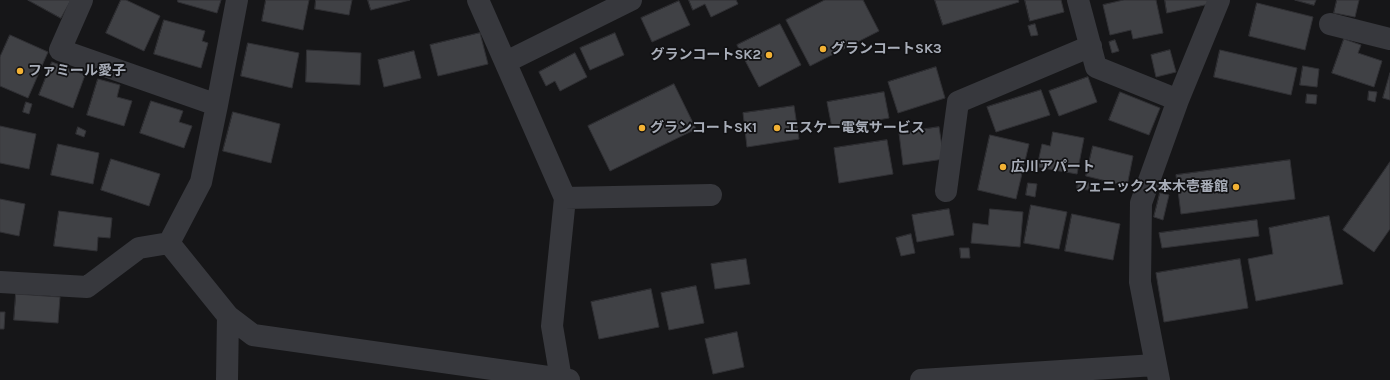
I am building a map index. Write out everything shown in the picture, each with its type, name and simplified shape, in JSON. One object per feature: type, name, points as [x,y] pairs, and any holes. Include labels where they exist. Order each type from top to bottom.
[{"type":"street","points":[[82,0],[60,50],[217,105]]},
{"type":"street","points":[[169,243],[201,182],[237,0]]},
{"type":"street","points":[[169,243],[228,316],[254,335],[565,379],[552,326],[565,198],[478,0]]},
{"type":"street","points":[[506,62],[632,0]]},
{"type":"street","points":[[1078,0],[1096,67],[1178,100]]},
{"type":"street","points":[[921,380],[1157,373],[1140,282],[1141,203],[1178,100],[1219,0]]},
{"type":"street","points":[[1330,24],[1390,39]]},
{"type":"street","points":[[946,191],[958,102],[1091,46]]},
{"type":"street","points":[[565,198],[711,195]]},
{"type":"street","points":[[0,282],[88,287],[139,248],[169,243]]},
{"type":"street","points":[[227,380],[228,316]]},
{"type":"building","points":[[28,0],[71,0],[61,18]]},
{"type":"building","points":[[121,0],[126,0],[160,16],[144,51],[106,33]]},
{"type":"building","points":[[178,0],[221,0],[217,13],[178,2]]},
{"type":"building","points":[[266,0],[309,0],[303,30],[262,21]]},
{"type":"building","points":[[316,0],[352,0],[349,15],[315,9]]},
{"type":"building","points":[[368,0],[410,0],[371,10]]},
{"type":"building","points":[[689,0],[736,0],[738,4],[711,17],[705,4],[693,10]]},
{"type":"building","name":"グランコートSK3","points":[[825,0],[863,0],[879,31],[810,66],[786,20]]},
{"type":"building","points":[[935,0],[1018,0],[1019,2],[943,25]]},
{"type":"building","points":[[1025,0],[1061,0],[1064,12],[1030,21]]},
{"type":"building","points":[[1124,0],[1156,0],[1163,33],[1133,39],[1131,30],[1110,35],[1103,5]]},
{"type":"building","points":[[1165,0],[1214,0],[1214,3],[1167,13]]},
{"type":"building","points":[[1295,0],[1316,0],[1314,5]]},
{"type":"building","points":[[1337,0],[1359,0],[1355,17],[1334,13]]},
{"type":"building","points":[[679,1],[690,25],[652,42],[641,18]]},
{"type":"building","points":[[1257,3],[1313,17],[1305,50],[1249,36]]},
{"type":"building","points":[[164,20],[205,31],[202,41],[208,43],[201,68],[154,54]]},
{"type":"building","name":"グランコートSK2","points":[[780,24],[801,65],[759,87],[737,45]]},
{"type":"building","points":[[1035,24],[1038,35],[1031,36],[1028,26]]},
{"type":"building","points":[[480,33],[488,64],[438,76],[430,45]]},
{"type":"building","points":[[615,33],[624,55],[590,70],[580,48]]},
{"type":"building","name":"ファミール愛子","points":[[10,35],[48,52],[28,98],[0,86],[0,57]]},
{"type":"building","points":[[1344,39],[1361,45],[1358,53],[1382,61],[1374,87],[1332,73]]},
{"type":"building","points":[[1115,40],[1119,51],[1112,53],[1109,42]]},
{"type":"building","points":[[248,43],[299,53],[292,88],[241,76]]},
{"type":"building","points":[[307,50],[361,53],[360,85],[306,82]]},
{"type":"building","points":[[1170,50],[1176,72],[1156,77],[1151,55]]},
{"type":"building","points":[[1220,50],[1297,68],[1291,95],[1214,77]]},
{"type":"building","points":[[414,51],[421,78],[384,87],[378,60]]},
{"type":"building","points":[[575,53],[587,77],[560,91],[555,81],[546,86],[539,72]]},
{"type":"building","points":[[52,62],[85,75],[73,108],[39,95]]},
{"type":"building","points":[[1303,66],[1319,69],[1317,87],[1300,85]]},
{"type":"building","points":[[936,67],[945,98],[898,113],[888,82]]},
{"type":"building","points":[[1390,73],[1390,100],[1383,98]]},
{"type":"building","points":[[1088,77],[1097,102],[1059,116],[1049,91]]},
{"type":"building","points":[[98,79],[120,85],[117,97],[132,101],[124,126],[87,115]]},
{"type":"building","name":"グランコートSK1","points":[[674,84],[696,129],[610,171],[588,126]]},
{"type":"building","points":[[1041,90],[1050,115],[996,132],[987,107]]},
{"type":"building","points":[[1369,91],[1377,92],[1375,102],[1368,100]]},
{"type":"building","points":[[884,92],[889,118],[832,128],[827,102]]},
{"type":"building","points":[[1120,92],[1160,108],[1149,135],[1109,120]]},
{"type":"building","points":[[1307,94],[1317,95],[1316,104],[1306,103]]},
{"type":"building","points":[[151,101],[183,111],[179,122],[192,126],[184,148],[140,133]]},
{"type":"building","points":[[26,102],[32,104],[29,114],[23,112]]},
{"type":"building","points":[[794,106],[799,139],[747,147],[743,113]]},
{"type":"building","points":[[233,112],[280,124],[271,163],[223,151]]},
{"type":"building","points":[[0,126],[36,134],[29,169],[0,163]]},
{"type":"building","points":[[78,127],[86,131],[84,137],[76,134]]},
{"type":"building","points":[[939,127],[944,159],[903,165],[899,133]]},
{"type":"building","points":[[1053,132],[1084,138],[1077,174],[1037,167],[1042,144],[1050,146]]},
{"type":"building","name":"広川アパート","points":[[990,135],[1029,144],[1016,199],[978,190]]},
{"type":"building","points":[[887,140],[893,174],[839,183],[834,148]]},
{"type":"building","points":[[58,144],[99,153],[93,184],[51,175]]},
{"type":"building","points":[[1093,146],[1133,156],[1127,186],[1086,176]]},
{"type":"building","points":[[111,159],[160,174],[149,206],[101,190]]},
{"type":"building","name":"フェニックス本木壱番館","points":[[1290,160],[1295,199],[1181,214],[1176,175]]},
{"type":"building","points":[[1390,162],[1390,229],[1374,252],[1343,230]]},
{"type":"building","points":[[1078,182],[1089,183],[1089,190],[1077,189]]},
{"type":"building","points":[[1028,183],[1037,184],[1035,197],[1026,195]]},
{"type":"building","points":[[1160,193],[1169,195],[1163,220],[1154,217]]},
{"type":"building","points":[[0,199],[25,204],[19,236],[0,232]]},
{"type":"building","points":[[1031,205],[1067,212],[1059,249],[1024,243]]},
{"type":"building","points":[[949,209],[954,235],[917,242],[912,215]]},
{"type":"building","points":[[990,209],[1023,212],[1020,247],[971,243],[973,223],[988,225]]},
{"type":"building","points":[[59,211],[112,218],[110,238],[98,237],[97,251],[54,246]]},
{"type":"building","points":[[1072,214],[1120,224],[1113,260],[1065,251]]},
{"type":"building","points":[[1329,216],[1343,284],[1256,301],[1248,259],[1273,254],[1269,228]]},
{"type":"building","points":[[1257,220],[1259,236],[1162,248],[1159,233]]},
{"type":"building","points":[[911,234],[915,253],[901,256],[896,238]]},
{"type":"building","points":[[960,248],[969,248],[970,258],[961,258]]},
{"type":"building","points":[[746,259],[750,284],[715,289],[711,264]]},
{"type":"building","points":[[1240,259],[1248,308],[1164,322],[1156,273]]},
{"type":"building","points":[[696,286],[704,323],[669,330],[661,293]]},
{"type":"building","points":[[651,289],[659,327],[599,339],[591,302]]},
{"type":"building","points":[[16,294],[60,297],[58,323],[14,320]]},
{"type":"building","points":[[0,312],[5,312],[4,329],[0,329]]},
{"type":"building","points":[[737,332],[744,367],[713,374],[705,339]]},
{"type":"place","name":"グランコートSK3","points":[[823,49]]},
{"type":"place","name":"グランコートSK2","points":[[769,55]]},
{"type":"place","name":"ファミール愛子","points":[[20,71]]},
{"type":"place","name":"グランコートSK1","points":[[642,128]]},
{"type":"place","name":"エスケー電気サービス","points":[[777,128]]},
{"type":"place","name":"広川アパート","points":[[1003,167]]},
{"type":"place","name":"フェニックス本木壱番館","points":[[1236,187]]}]
